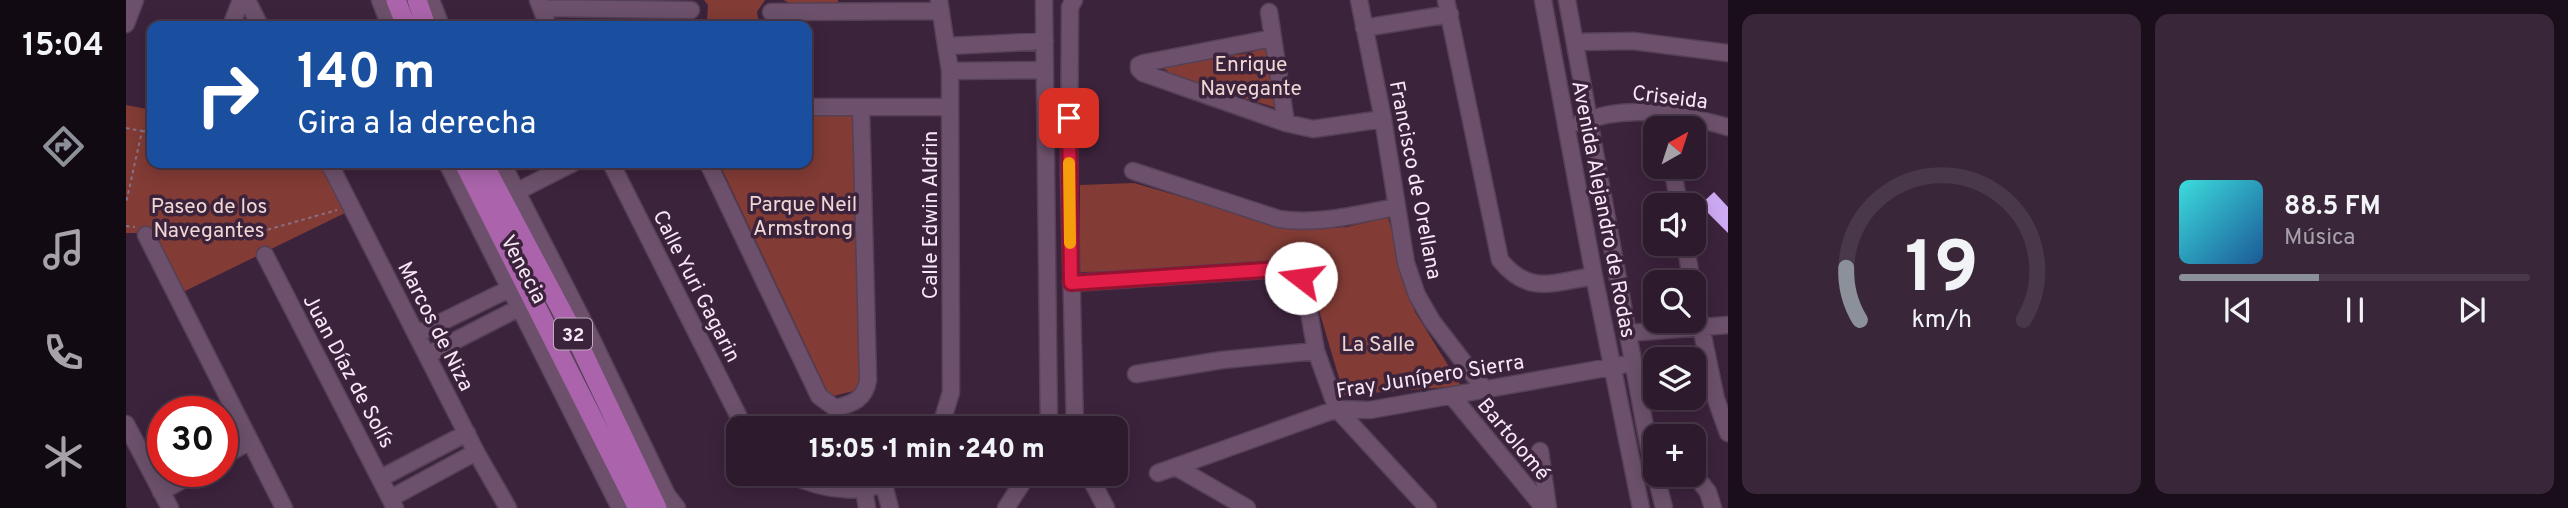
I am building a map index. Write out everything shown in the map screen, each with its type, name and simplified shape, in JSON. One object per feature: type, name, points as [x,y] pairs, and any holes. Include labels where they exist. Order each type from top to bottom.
[{"type":"main road","points":[[396,0],[404,21]]},
{"type":"main road","points":[[416,0],[424,21]]},
{"type":"main road","name":"32","points":[[467,168],[638,508]]},
{"type":"main road","name":"32","points":[[486,168],[573,332],[657,508]]},
{"type":"main road","points":[[547,254],[573,332],[614,385]]},
{"type":"main road","points":[[522,313],[580,394]]},
{"type":"street","points":[[126,24],[135,0]]},
{"type":"street","points":[[233,21],[242,0]]},
{"type":"street","points":[[247,0],[258,21]]},
{"type":"street","points":[[380,0],[388,21]]},
{"type":"street","points":[[431,0],[439,21]]},
{"type":"street","name":"Francisco de Orellana","points":[[1359,0],[1383,119],[1406,263],[1417,295],[1432,321],[1485,390]]},
{"type":"street","name":"Avenida Alejandro de Rodas","points":[[1543,0],[1594,276],[1642,508]]},
{"type":"street","name":"Avenida Alejandro de Rodas","points":[[1567,0],[1587,120],[1647,424]]},
{"type":"street","points":[[546,21],[539,4],[691,10]]},
{"type":"street","points":[[1050,416],[1045,4],[1072,4],[1071,283],[1074,416]]},
{"type":"street","points":[[771,12],[940,6]]},
{"type":"street","name":"Calle Edwin Aldrin","points":[[940,6],[950,71],[951,392],[944,416]]},
{"type":"street","points":[[1364,28],[1448,7],[1500,260],[1514,276],[1532,285],[1594,276]]},
{"type":"street","points":[[1269,12],[1286,123]]},
{"type":"street","points":[[1273,38],[1139,65],[1139,69],[1143,73],[1286,123],[1313,129],[1383,119]]},
{"type":"street","points":[[948,46],[1045,41]]},
{"type":"street","points":[[1576,42],[1633,41],[1728,54]]},
{"type":"street","points":[[950,71],[1045,70]]},
{"type":"street","points":[[812,107],[950,107]]},
{"type":"street","points":[[710,168],[819,396],[835,408],[846,405],[862,397],[869,380],[862,108]]},
{"type":"street","name":"Criseida","points":[[1568,128],[1587,120],[1622,113],[1643,117]]},
{"type":"street","name":"Criseida","points":[[1706,125],[1728,127]]},
{"type":"street","name":"Marcos de Niza","points":[[331,168],[476,452],[508,508]]},
{"type":"street","name":"Venecia","points":[[449,168],[620,508]]},
{"type":"street","points":[[508,168],[516,192],[667,495],[677,508]]},
{"type":"street","points":[[516,192],[563,168]]},
{"type":"street","name":"Calle Yuri Gagarin","points":[[614,168],[738,416]]},
{"type":"street","points":[[1133,171],[1279,219],[1298,222],[1316,222],[1396,207]]},
{"type":"street","points":[[147,231],[284,508]]},
{"type":"street","name":"Juan Díaz de Solís","points":[[265,255],[393,503]]},
{"type":"street","points":[[1071,283],[1279,269],[1297,272],[1304,285],[1316,351],[1337,409],[1428,508]]},
{"type":"street","points":[[417,334],[509,289]]},
{"type":"street","points":[[427,355],[522,313]]},
{"type":"street","points":[[1706,327],[1728,325]]},
{"type":"street","points":[[1629,333],[1643,332]]},
{"type":"street","points":[[1702,333],[1722,398],[1728,433]]},
{"type":"street","points":[[1136,373],[1222,360],[1316,351]]},
{"type":"street","name":"Fray Junípero Sierra","points":[[1158,473],[1337,409],[1370,410],[1634,363]]},
{"type":"street","name":"Bartolomé","points":[[1452,396],[1546,508]]},
{"type":"street","points":[[126,424],[147,454]]},
{"type":"street","points":[[381,478],[467,433]]},
{"type":"street","points":[[238,448],[250,441]]},
{"type":"street","name":"Bartolomé","points":[[1540,451],[1546,508]]},
{"type":"street","points":[[393,503],[476,452]]},
{"type":"street","points":[[1177,467],[1247,508]]},
{"type":"street","points":[[826,486],[878,486]]},
{"type":"street","points":[[1006,508],[1020,486]]},
{"type":"street","points":[[1094,486],[1106,508]]},
{"type":"street","points":[[160,487],[170,508]]},
{"type":"street","points":[[161,492],[170,487]]},
{"type":"street","name":"Avenida Alejandro de Rodas","points":[[1660,487],[1664,508]]},
{"type":"street","points":[[1705,487],[1713,508]]},
{"type":"street","points":[[867,508],[874,488]]},
{"type":"street","points":[[874,488],[890,508]]},
{"type":"path","points":[[126,128],[147,132]]},
{"type":"path","points":[[126,203],[142,131]]},
{"type":"path","points":[[126,226],[147,231],[245,239],[350,206]]},
{"type":"green space","points":[[704,0],[765,0],[757,12],[759,21],[706,21],[708,5]]},
{"type":"green space","points":[[784,0],[838,0],[838,7],[792,5]]},
{"type":"green space","name":"Enrique Navegante","points":[[1269,47],[1280,109],[1174,77],[1158,63],[1244,54]]},
{"type":"green space","name":"Paseo de los Navegantes","points":[[126,105],[147,109],[147,168],[322,168],[345,213],[183,292],[154,233],[126,233]]},
{"type":"green space","name":"Parque Neil Armstrong","points":[[853,114],[861,389],[830,397],[721,168],[812,168],[812,116]]},
{"type":"green space","name":"La Salle","points":[[1134,183],[1295,230],[1347,227],[1388,217],[1415,312],[1461,386],[1344,395],[1305,263],[1161,271],[1080,272],[1080,185]]},
{"type":"building","points":[[1714,192],[1728,207],[1728,233],[1706,211],[1706,199]]},
{"type":"slow traffic","points":[[1069,163],[1070,243]]},
{"type":"route","points":[[1069,118],[1071,283],[1279,269],[1297,272],[1301,278]]}]
